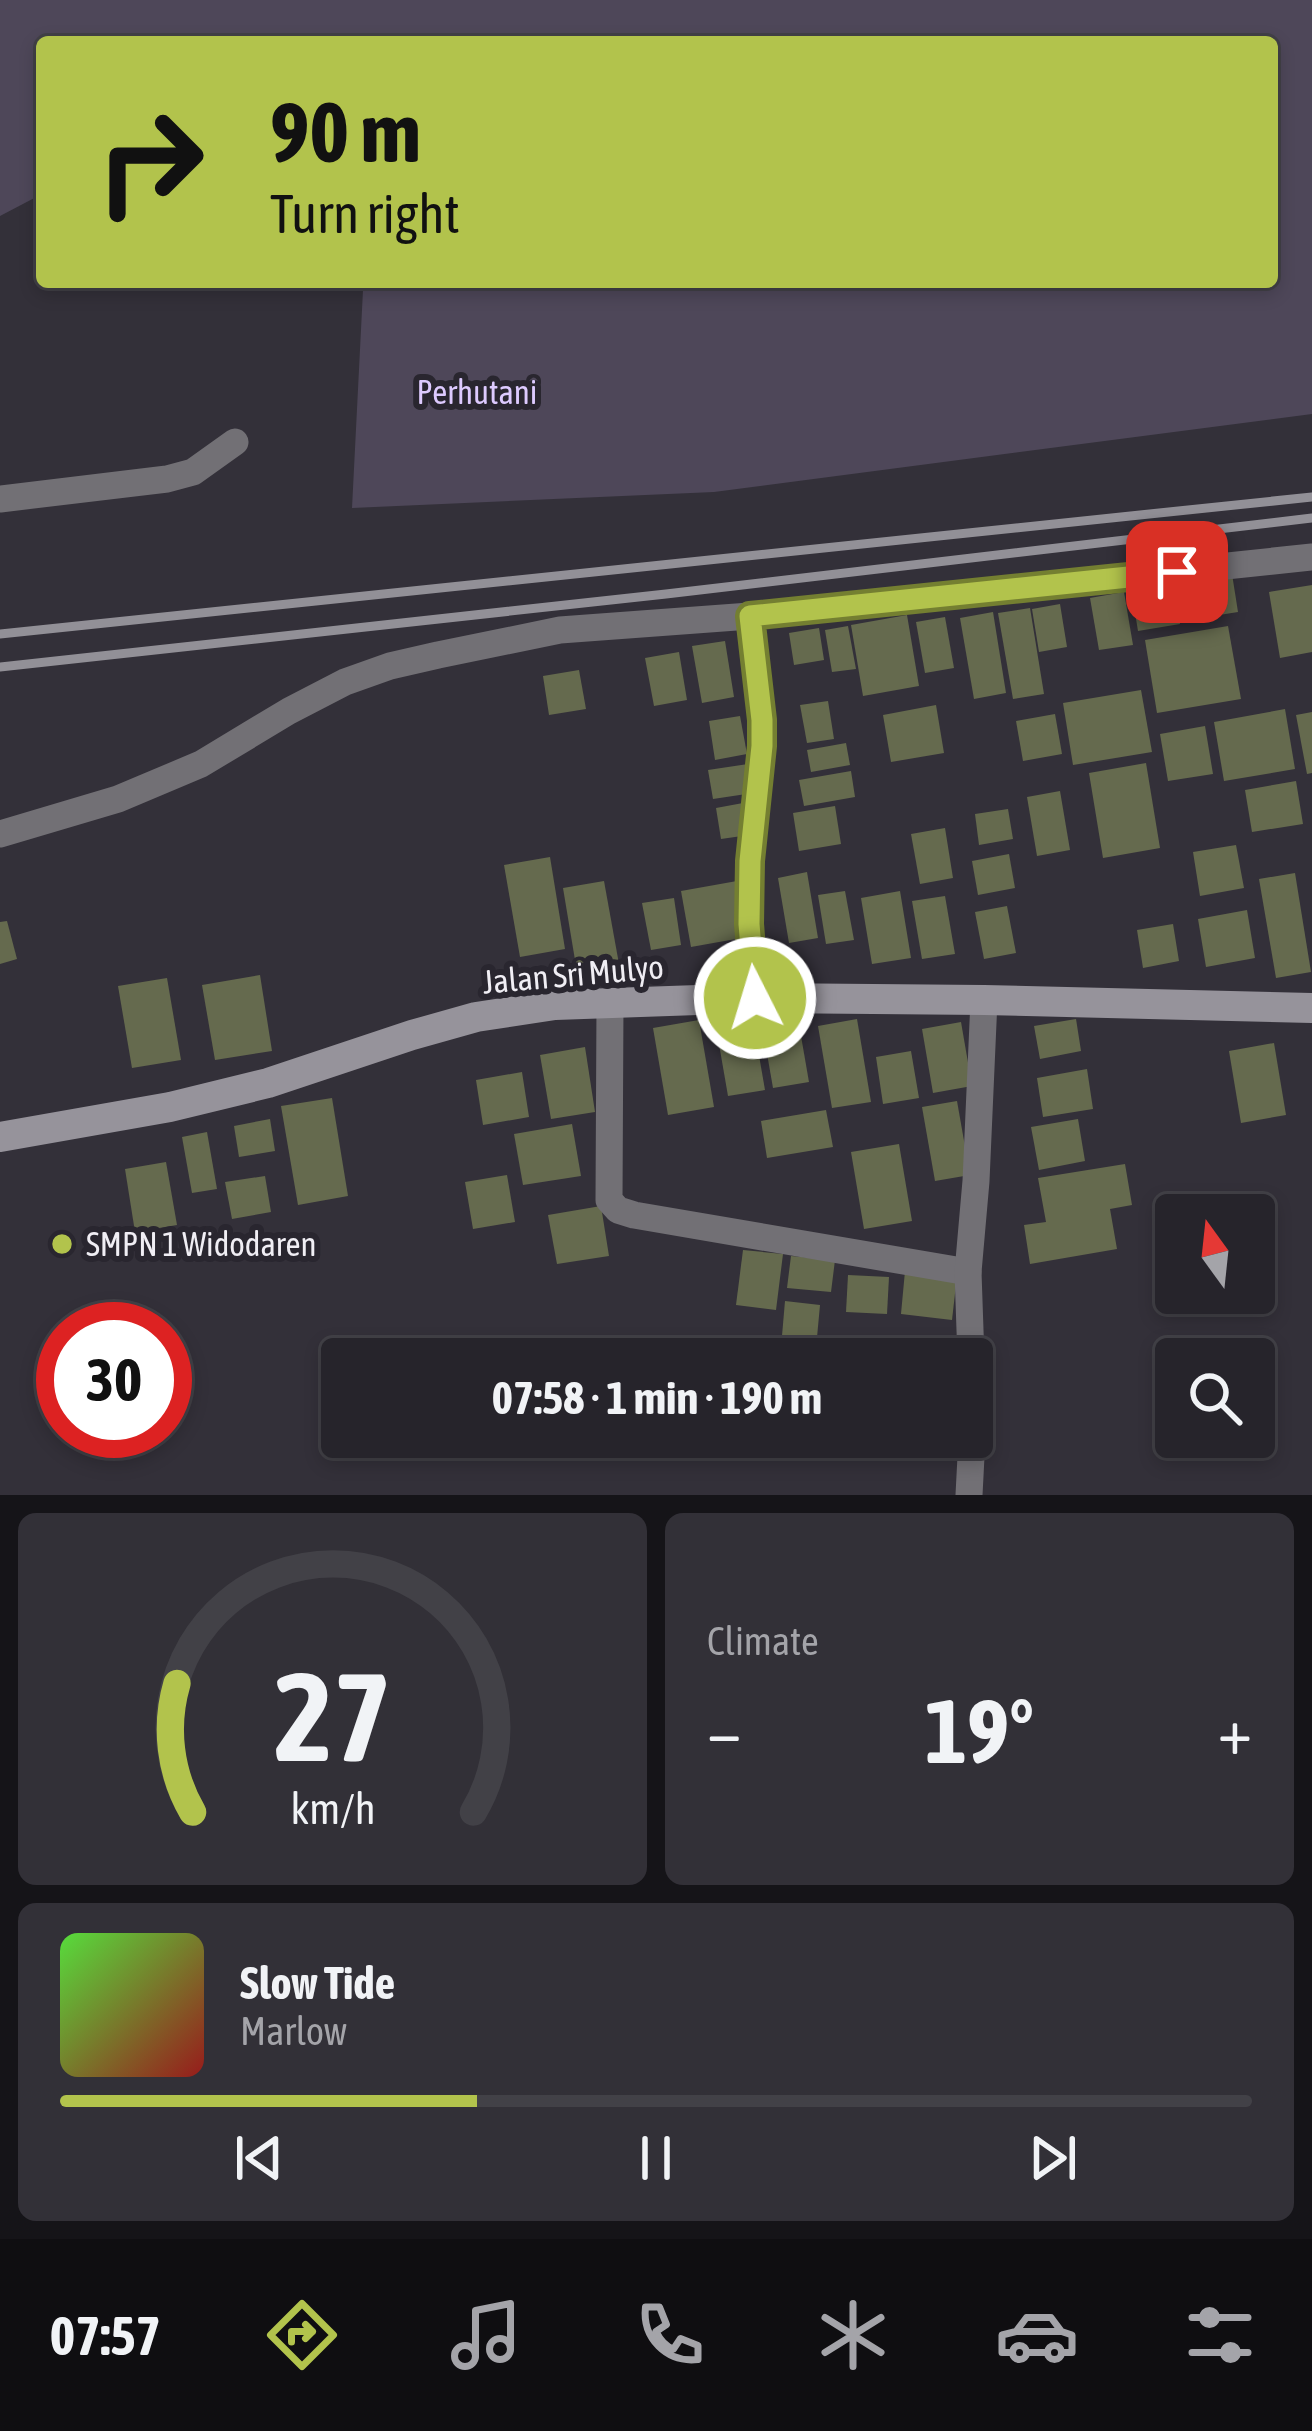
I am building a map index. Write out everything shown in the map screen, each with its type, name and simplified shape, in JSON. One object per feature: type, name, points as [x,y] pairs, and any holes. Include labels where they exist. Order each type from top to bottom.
[{"type":"main road","name":"Jalan Sri Mulyo","points":[[0,1137],[170,1107],[268,1083],[476,1016],[555,1005],[755,998],[1312,1008]]},
{"type":"street","points":[[0,499],[167,479],[194,472],[235,442]]},
{"type":"street","points":[[0,834],[118,799],[201,764],[345,682],[390,666],[560,630],[750,616],[1312,557]]},
{"type":"street","points":[[750,616],[762,720],[750,882],[755,998]]},
{"type":"street","points":[[970,1338],[968,1272],[984,1000]]},
{"type":"street","points":[[610,1004],[609,1200],[618,1210],[968,1272]]},
{"type":"street","points":[[969,1495],[971,1458]]},
{"type":"green space","name":"Perhutani","points":[[0,0],[1312,0],[1312,414],[714,492],[352,508],[362,288],[1278,288],[1278,36],[36,36],[36,197],[0,216]]},
{"type":"building","points":[[1232,574],[1238,612],[1188,620],[1182,583]]},
{"type":"building","points":[[1173,581],[1180,624],[1138,631],[1131,588]]},
{"type":"building","points":[[1312,585],[1312,652],[1280,658],[1269,592]]},
{"type":"building","points":[[1124,592],[1133,645],[1099,650],[1090,598]]},
{"type":"building","points":[[1060,604],[1067,647],[1039,652],[1032,609]]},
{"type":"building","points":[[1030,608],[1044,694],[1013,699],[998,613]]},
{"type":"building","points":[[993,612],[1006,693],[974,699],[960,618]]},
{"type":"building","points":[[907,615],[919,686],[863,696],[851,625]]},
{"type":"building","points":[[945,617],[954,668],[925,673],[916,622]]},
{"type":"building","points":[[848,626],[856,669],[832,672],[825,630]]},
{"type":"building","points":[[1228,626],[1241,699],[1157,713],[1145,640]]},
{"type":"building","points":[[819,628],[824,660],[794,665],[789,633]]},
{"type":"building","points":[[725,641],[734,697],[702,703],[692,646]]},
{"type":"building","points":[[679,652],[687,700],[654,706],[645,658]]},
{"type":"building","points":[[579,670],[586,709],[549,715],[543,676]]},
{"type":"building","points":[[1141,690],[1152,752],[1073,765],[1063,703]]},
{"type":"building","points":[[828,701],[834,739],[807,743],[800,705]]},
{"type":"building","points":[[936,705],[944,753],[891,762],[883,715]]},
{"type":"building","points":[[1285,709],[1295,769],[1224,781],[1214,722]]},
{"type":"building","points":[[1312,712],[1312,773],[1307,774],[1296,715]]},
{"type":"building","points":[[1055,714],[1062,754],[1023,761],[1016,721]]},
{"type":"building","points":[[740,716],[747,754],[715,760],[709,721]]},
{"type":"building","points":[[1205,726],[1213,774],[1168,781],[1160,734]]},
{"type":"building","points":[[846,743],[850,765],[811,772],[807,750]]},
{"type":"building","points":[[1146,763],[1160,848],[1103,858],[1089,773]]},
{"type":"building","points":[[748,764],[753,793],[713,799],[708,770]]},
{"type":"building","points":[[851,771],[855,797],[804,806],[799,780]]},
{"type":"building","points":[[1296,781],[1303,824],[1252,832],[1245,790]]},
{"type":"building","points":[[1060,791],[1070,850],[1037,856],[1027,797]]},
{"type":"building","points":[[743,803],[749,835],[721,839],[716,808]]},
{"type":"building","points":[[835,806],[841,844],[799,851],[793,813]]},
{"type":"building","points":[[1008,809],[1013,839],[979,845],[975,814]]},
{"type":"building","points":[[945,828],[953,878],[920,884],[911,834]]},
{"type":"building","points":[[1236,845],[1244,888],[1200,896],[1193,852]]},
{"type":"building","points":[[1009,854],[1015,888],[978,895],[972,861]]},
{"type":"building","points":[[550,857],[565,949],[520,957],[504,865]]},
{"type":"building","points":[[807,872],[818,938],[789,943],[778,878]]},
{"type":"building","points":[[1295,873],[1311,972],[1276,978],[1259,879]]},
{"type":"building","points":[[604,881],[619,964],[577,972],[563,888]]},
{"type":"building","points":[[737,881],[747,937],[691,947],[681,891]]},
{"type":"building","points":[[845,891],[854,940],[826,944],[818,895]]},
{"type":"building","points":[[900,891],[911,958],[872,964],[861,898]]},
{"type":"building","points":[[945,896],[955,954],[922,959],[912,901]]},
{"type":"building","points":[[674,898],[681,945],[651,950],[642,903]]},
{"type":"building","points":[[1007,906],[1016,953],[984,959],[975,912]]},
{"type":"building","points":[[1247,910],[1255,958],[1206,967],[1198,919]]},
{"type":"building","points":[[7,921],[17,959],[0,964],[0,922]]},
{"type":"building","points":[[1173,924],[1179,961],[1143,968],[1137,930]]},
{"type":"building","points":[[260,975],[272,1051],[215,1060],[202,985]]},
{"type":"building","points":[[167,978],[181,1060],[132,1068],[118,986]]},
{"type":"building","points":[[797,1013],[809,1082],[773,1088],[761,1019]]},
{"type":"building","points":[[752,1015],[765,1090],[728,1096],[715,1021]]},
{"type":"building","points":[[857,1019],[871,1102],[832,1108],[818,1026]]},
{"type":"building","points":[[1076,1019],[1081,1051],[1040,1059],[1034,1026]]},
{"type":"building","points":[[699,1020],[714,1107],[668,1115],[653,1028]]},
{"type":"building","points":[[961,1022],[972,1086],[933,1093],[922,1029]]},
{"type":"building","points":[[1274,1043],[1286,1115],[1241,1123],[1229,1051]]},
{"type":"building","points":[[585,1047],[595,1112],[551,1119],[540,1055]]},
{"type":"building","points":[[911,1051],[919,1098],[883,1104],[876,1057]]},
{"type":"building","points":[[1087,1069],[1093,1109],[1043,1117],[1037,1078]]},
{"type":"building","points":[[522,1072],[529,1117],[483,1125],[476,1080]]},
{"type":"building","points":[[332,1098],[348,1196],[298,1205],[281,1106]]},
{"type":"building","points":[[957,1101],[970,1175],[935,1181],[922,1107]]},
{"type":"building","points":[[826,1110],[833,1147],[767,1158],[761,1121]]},
{"type":"building","points":[[270,1119],[275,1151],[239,1157],[234,1126]]},
{"type":"building","points":[[1078,1119],[1085,1161],[1039,1170],[1031,1127]]},
{"type":"building","points":[[572,1124],[581,1176],[523,1185],[514,1134]]},
{"type":"building","points":[[207,1132],[217,1189],[192,1193],[182,1137]]},
{"type":"building","points":[[899,1144],[912,1221],[864,1229],[851,1152]]},
{"type":"building","points":[[166,1162],[177,1225],[135,1232],[125,1169]]},
{"type":"building","points":[[1125,1164],[1132,1205],[1110,1209],[1117,1249],[1030,1264],[1024,1225],[1046,1222],[1038,1178]]},
{"type":"building","points":[[507,1175],[515,1222],[473,1229],[465,1182]]},
{"type":"building","points":[[265,1176],[271,1212],[232,1219],[225,1182]]},
{"type":"building","points":[[601,1206],[609,1256],[557,1264],[548,1215]]},
{"type":"building","points":[[743,1250],[783,1254],[776,1310],[736,1305]]},
{"type":"building","points":[[791,1256],[835,1260],[831,1292],[787,1288]]},
{"type":"building","points":[[905,1271],[957,1276],[952,1320],[901,1314]]},
{"type":"building","points":[[848,1275],[889,1277],[887,1314],[846,1312]]},
{"type":"building","points":[[785,1301],[820,1305],[817,1338],[782,1338]]},
{"type":"railway","points":[[0,634],[1312,497]]},
{"type":"railway","points":[[0,667],[1312,518]]},
{"type":"place","name":"SMPN 1 Widodaren","points":[[62,1244]]},
{"type":"route","points":[[755,998],[750,861],[762,720],[750,616],[1177,572]]}]
